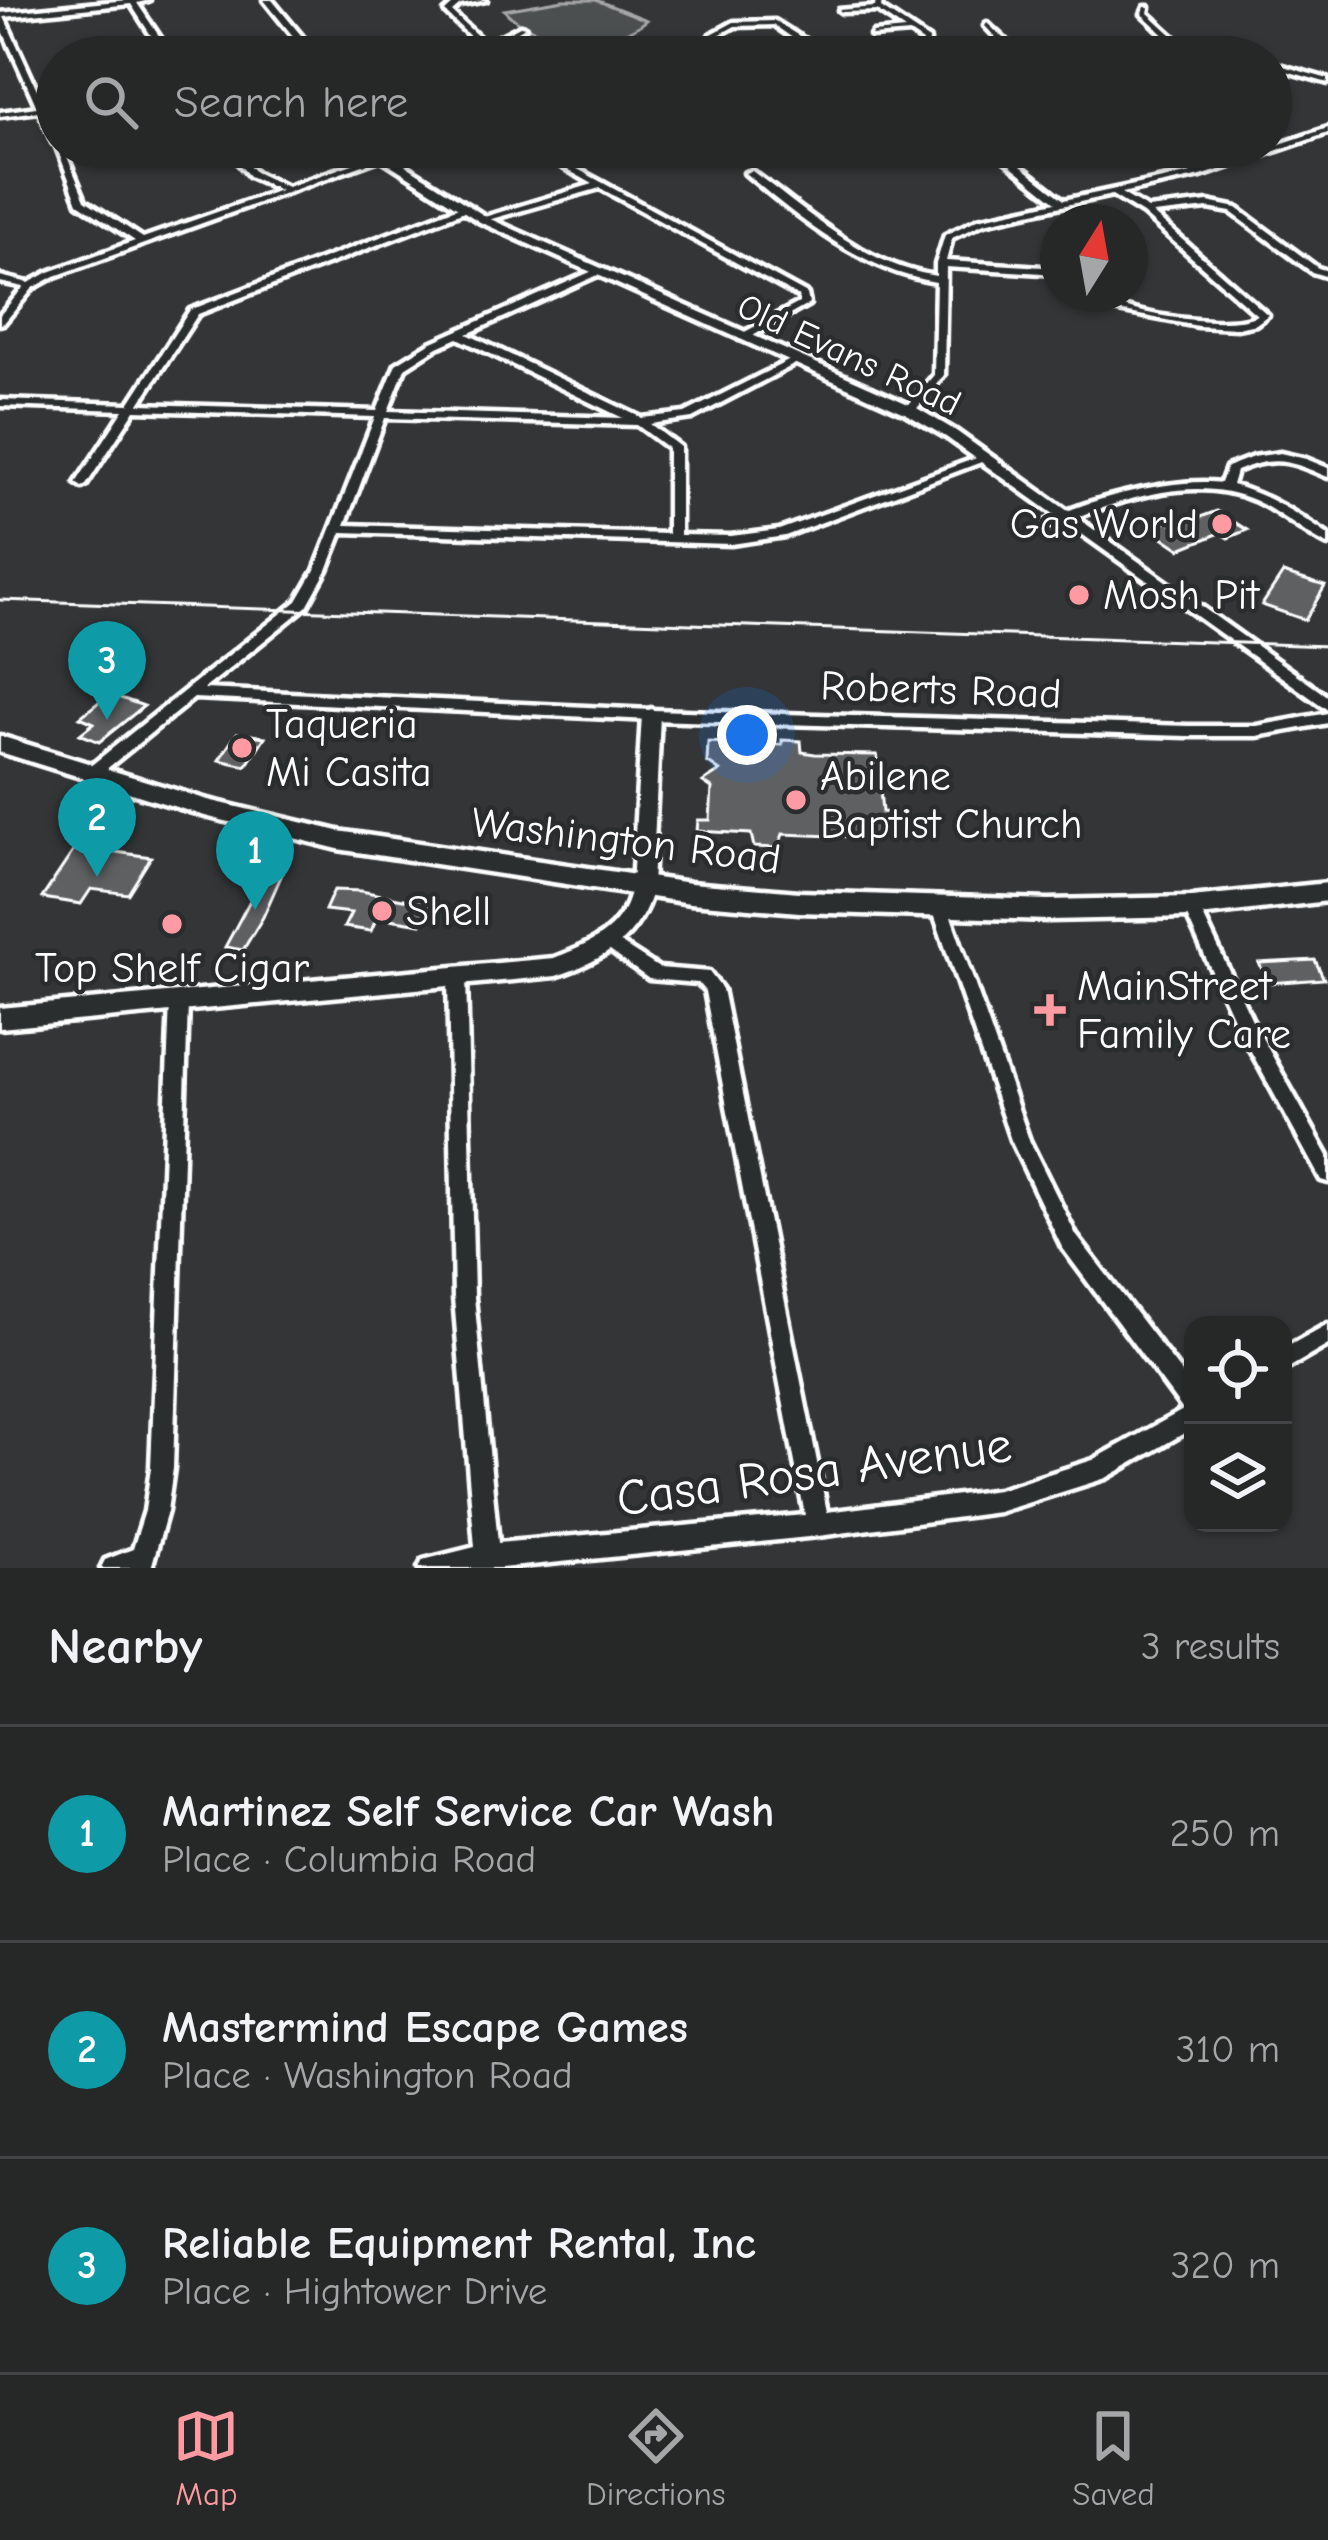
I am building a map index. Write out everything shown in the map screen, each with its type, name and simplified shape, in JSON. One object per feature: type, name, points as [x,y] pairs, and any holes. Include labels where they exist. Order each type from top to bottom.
[{"type":"main road","name":"Washington Road","points":[[0,744],[89,775],[338,840],[642,887],[799,902],[940,908],[1191,907],[1328,892]]},
{"type":"main road","points":[[0,1018],[556,967],[609,942],[634,920],[642,887]]},
{"type":"street","points":[[36,95],[0,15],[146,0]]},
{"type":"street","points":[[268,0],[298,36]]},
{"type":"street","points":[[474,36],[448,12],[458,3],[483,0]]},
{"type":"street","points":[[132,1],[155,36]]},
{"type":"street","points":[[842,10],[879,4],[919,36]]},
{"type":"street","points":[[1147,8],[1144,13],[1169,36]]},
{"type":"street","points":[[713,36],[721,28],[759,21],[786,27],[798,36]]},
{"type":"street","points":[[987,25],[998,36]]},
{"type":"street","points":[[504,36],[522,28]]},
{"type":"street","points":[[873,35],[911,31]]},
{"type":"street","points":[[1292,70],[1328,81]]},
{"type":"street","points":[[0,114],[36,109]]},
{"type":"street","points":[[1292,142],[1328,130]]},
{"type":"street","points":[[67,168],[81,201],[141,241]]},
{"type":"street","points":[[247,168],[286,190]]},
{"type":"street","points":[[0,321],[30,286],[341,168]]},
{"type":"street","name":"Old Evans Road","points":[[405,168],[484,220],[910,410],[1070,516],[1328,705]]},
{"type":"street","points":[[567,168],[804,296],[804,304],[790,314],[743,337]]},
{"type":"street","points":[[1018,168],[1062,203]]},
{"type":"street","points":[[1190,168],[1198,174]]},
{"type":"street","points":[[910,410],[939,375],[940,264],[948,237],[962,228],[1215,168]]},
{"type":"street","points":[[749,173],[885,268],[941,280]]},
{"type":"street","points":[[484,220],[597,186]]},
{"type":"street","points":[[1114,193],[1133,204]]},
{"type":"street","points":[[1148,212],[1208,206],[1234,210],[1328,274]]},
{"type":"street","points":[[82,483],[194,312],[464,208]]},
{"type":"street","points":[[1137,312],[1222,326],[1256,323],[1263,315],[1148,214]]},
{"type":"street","points":[[940,264],[1040,270]]},
{"type":"street","points":[[89,775],[293,613],[313,585],[338,528],[400,367],[458,334],[595,273]]},
{"type":"street","points":[[0,279],[30,286]]},
{"type":"street","points":[[458,334],[611,412],[640,422],[674,447],[674,538]]},
{"type":"street","points":[[0,403],[640,422],[671,420],[701,409],[796,361]]},
{"type":"street","points":[[1226,487],[1231,469],[1265,453],[1294,455],[1328,473]]},
{"type":"street","points":[[338,528],[731,540],[781,533],[986,458]]},
{"type":"street","points":[[1051,522],[1172,487],[1226,487],[1274,506],[1325,535]]},
{"type":"street","name":"Roberts Road","points":[[191,694],[652,715],[1188,731],[1258,731],[1328,718]]},
{"type":"street","points":[[642,887],[652,715]]},
{"type":"street","points":[[1191,907],[1243,1020],[1328,1174]]},
{"type":"street","points":[[940,908],[1020,1140],[1070,1241],[1184,1394]]},
{"type":"street","points":[[609,942],[655,974],[703,977],[713,989],[818,1525]]},
{"type":"street","points":[[457,977],[464,1297],[488,1562]]},
{"type":"street","points":[[113,1568],[139,1564],[163,1468],[179,1002]]},
{"type":"street","points":[[1292,1356],[1328,1334]]},
{"type":"street","name":"Casa Rosa Avenue","points":[[431,1568],[998,1501],[1098,1470],[1184,1421]]},
{"type":"shaded area","points":[[596,0],[647,20],[614,36],[553,36],[517,21],[504,10]]},
{"type":"building","points":[[1217,511],[1247,530],[1228,538],[1220,533],[1180,549],[1149,528],[1168,521],[1176,526]]},
{"type":"building","points":[[1283,573],[1325,586],[1305,620],[1262,605]]},
{"type":"building","points":[[109,694],[144,706],[99,742],[80,734],[94,723],[80,717]]},
{"type":"building","name":"Taqueria Mi Casita","points":[[237,733],[265,737],[246,766],[219,760]]},
{"type":"building","name":"Abilene Baptist Church","points":[[782,740],[801,741],[802,752],[877,755],[882,812],[904,813],[906,828],[881,827],[882,838],[783,834],[778,848],[754,847],[751,834],[697,831],[698,820],[710,820],[712,788],[703,782],[720,771],[707,762],[708,742],[782,745]]},
{"type":"building","points":[[74,850],[151,857],[128,894],[91,889],[81,904],[42,898]]},
{"type":"building","points":[[270,863],[286,865],[263,917],[243,950],[225,947]]},
{"type":"building","name":"Shell","points":[[334,890],[429,904],[421,924],[377,917],[371,931],[344,927],[351,913],[325,910]]},
{"type":"building","points":[[1315,960],[1324,979],[1268,983],[1259,963]]},
{"type":"railway","points":[[0,600],[1328,646]]},
{"type":"place","name":"Gas World","points":[[1222,524]]},
{"type":"place","name":"Mosh Pit","points":[[1079,595]]},
{"type":"place","name":"Reliable Equipment Rental, Inc","points":[[107,720]]},
{"type":"place","name":"Taqueria Mi Casita","points":[[242,748]]},
{"type":"place","name":"Abilene Baptist Church","points":[[796,800]]},
{"type":"place","name":"Mastermind Escape Games","points":[[97,877]]},
{"type":"place","name":"Martinez Self Service Car Wash","points":[[255,910]]},
{"type":"place","name":"Shell","points":[[382,911]]},
{"type":"place","name":"Top Shelf Cigar","points":[[172,924]]},
{"type":"place","name":"MainStreet Family Care","points":[[1050,1010]]}]
